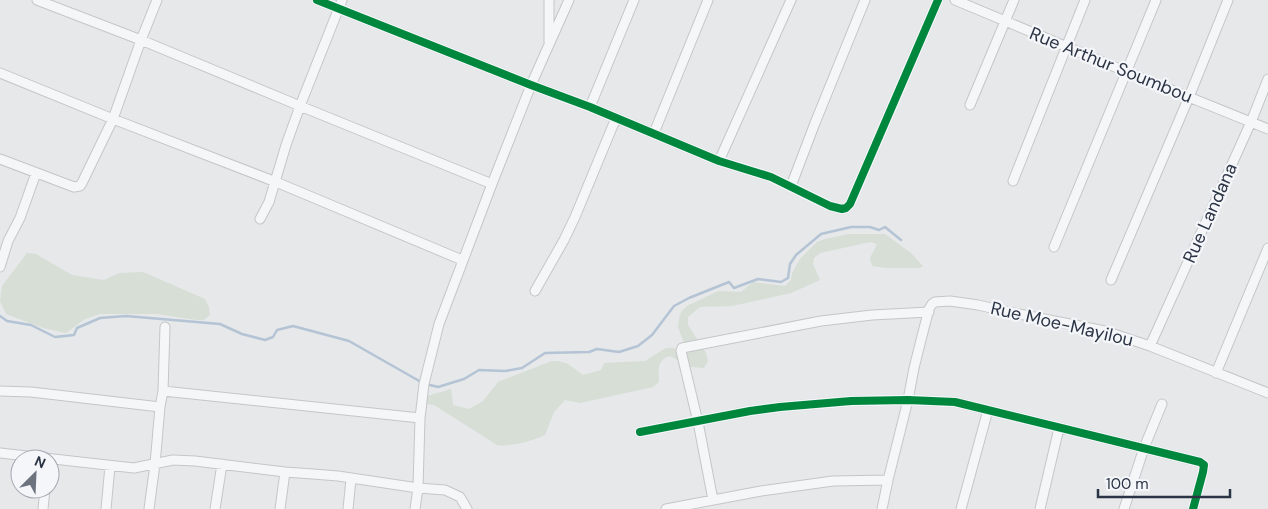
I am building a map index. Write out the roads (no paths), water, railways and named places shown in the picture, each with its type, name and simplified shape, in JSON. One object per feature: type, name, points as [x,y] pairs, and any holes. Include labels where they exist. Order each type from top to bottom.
[{"type":"street","points":[[37,0],[141,40],[492,184]]},
{"type":"street","points":[[0,159],[74,187],[80,186],[113,119],[157,0]]},
{"type":"street","points":[[317,0],[531,86],[590,107],[720,161],[757,172],[791,186],[830,206],[842,209],[850,204],[938,0]]},
{"type":"street","points":[[260,219],[269,202],[300,106],[342,0]]},
{"type":"street","points":[[549,0],[549,48]]},
{"type":"street","points":[[415,509],[418,488],[420,418],[424,384],[435,338],[462,260],[492,184],[531,86],[569,0]]},
{"type":"street","points":[[590,107],[634,0]]},
{"type":"street","points":[[654,133],[708,0]]},
{"type":"street","points":[[720,161],[791,0]]},
{"type":"street","points":[[791,186],[818,114],[865,0]]},
{"type":"street","name":"Rue Arthur Soumbou","points":[[955,0],[1268,129]]},
{"type":"street","points":[[970,105],[1014,0]]},
{"type":"street","points":[[1013,181],[1085,0]]},
{"type":"street","points":[[1054,248],[1156,0]]},
{"type":"street","points":[[1111,280],[1228,0]]},
{"type":"street","points":[[0,73],[276,182],[462,260]]},
{"type":"street","name":"Rue Landana","points":[[1150,346],[1251,122],[1268,79]]},
{"type":"street","points":[[535,291],[575,217],[616,118]]},
{"type":"street","points":[[0,267],[4,240],[15,230],[36,173]]},
{"type":"street","points":[[1216,373],[1268,248]]},
{"type":"street","name":"Rue Moe-Mayilou","points":[[929,312],[931,306],[936,302],[950,301],[1105,331],[1150,346],[1268,393]]},
{"type":"street","points":[[713,500],[698,422],[681,351],[682,348],[821,321],[872,315],[929,312],[914,368],[882,509]]},
{"type":"street","points":[[149,509],[163,391],[165,327]]},
{"type":"street","points":[[0,391],[32,392],[160,407]]},
{"type":"street","points":[[163,391],[420,418]]},
{"type":"street","points":[[640,432],[780,407],[851,401],[908,400],[955,402],[1200,462],[1204,465],[1203,472],[1193,509]]},
{"type":"street","points":[[1124,509],[1144,448],[1162,404]]},
{"type":"street","points":[[961,509],[988,410]]},
{"type":"street","points":[[1040,509],[1059,428]]},
{"type":"street","points":[[60,459],[134,468],[173,460],[195,461],[445,490],[460,497],[467,509]]},
{"type":"street","points":[[215,509],[222,464]]},
{"type":"street","points":[[106,509],[110,466]]},
{"type":"street","points":[[280,509],[285,472]]},
{"type":"street","points":[[348,509],[351,479]]},
{"type":"street","points":[[666,509],[761,491],[833,481],[888,480]]},
{"type":"waterway","points":[[426,384],[438,387],[464,379],[479,370],[505,371],[522,368],[545,353],[589,352],[597,349],[619,352],[638,346],[652,335],[674,306],[689,298],[729,282],[734,288],[758,279],[781,282],[788,278],[790,264],[796,255],[821,234],[851,227],[870,227],[879,230],[885,227],[901,240]]},
{"type":"waterway","points":[[0,316],[7,321],[31,325],[55,337],[74,335],[77,328],[100,318],[126,316],[220,324],[242,334],[265,340],[273,337],[277,330],[293,326],[349,341],[421,382]]}]
